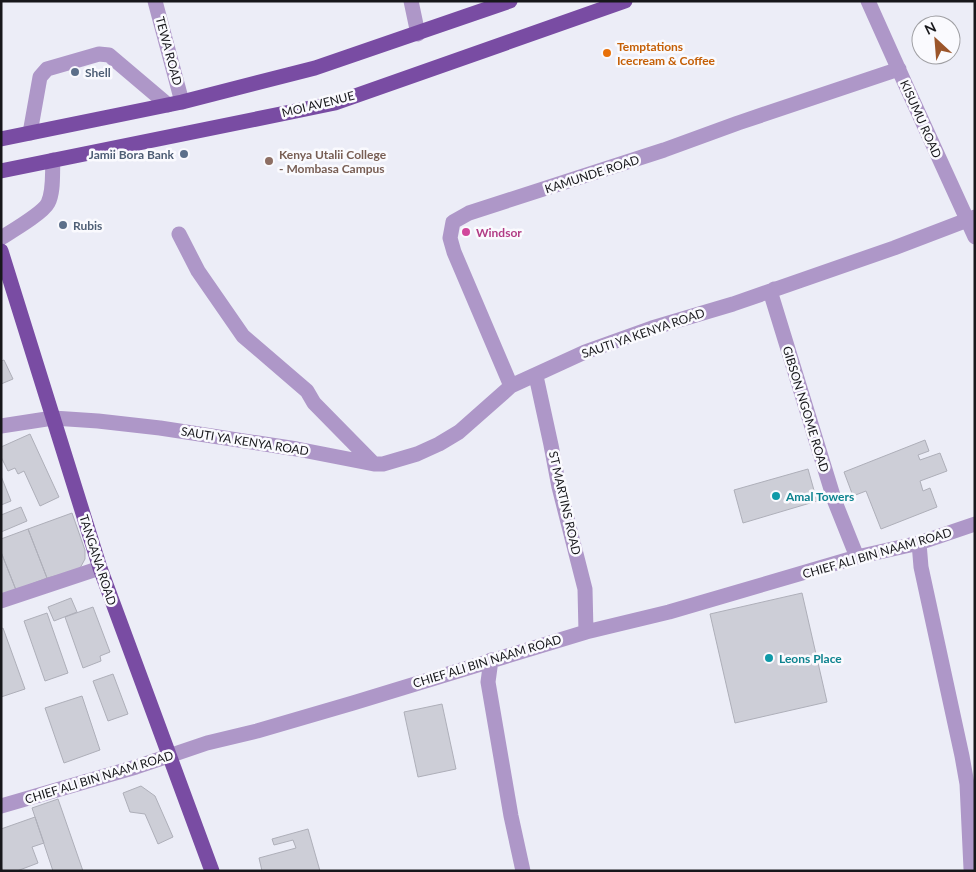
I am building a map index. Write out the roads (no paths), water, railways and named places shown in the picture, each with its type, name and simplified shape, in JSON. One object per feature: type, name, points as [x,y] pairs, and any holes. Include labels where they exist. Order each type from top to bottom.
[{"type":"main road","points":[[1,139],[175,103],[315,68],[510,1]]},
{"type":"main road","name":"MOI AVENUE","points":[[1,171],[335,103],[625,1]]},
{"type":"main road","name":"TANGANA ROAD","points":[[1,251],[6,278],[53,418],[100,568],[210,869]]},
{"type":"street","name":"TEWA ROAD","points":[[155,1],[175,103]]},
{"type":"street","points":[[411,1],[418,34]]},
{"type":"street","name":"KISUMU ROAD","points":[[868,1],[933,147],[971,219],[975,237]]},
{"type":"street","points":[[30,133],[40,77],[47,69],[99,54],[108,55],[175,103]]},
{"type":"street","name":"KAMUNDE ROAD","points":[[510,386],[454,252],[450,238],[452,222],[469,213],[664,150],[898,69]]},
{"type":"street","points":[[1,238],[48,204],[51,192],[53,160]]},
{"type":"street","name":"SAUTI YA KENYA ROAD","points":[[1,426],[53,418],[160,428],[383,464],[417,454],[439,444],[459,432],[510,386],[536,376],[585,352],[732,304],[894,248],[971,219]]},
{"type":"street","points":[[179,234],[198,271],[243,336],[307,391],[314,403],[374,464]]},
{"type":"street","name":"GIBSON NGOME ROAD","points":[[774,289],[771,294],[835,502],[857,557]]},
{"type":"street","name":"ST MARTINS ROAD","points":[[536,376],[552,445],[559,487],[585,589],[586,632]]},
{"type":"street","name":"CHIEF ALI BIN NAAM ROAD","points":[[1,806],[207,743],[257,731],[586,632],[669,612],[857,557],[919,543],[975,524]]},
{"type":"street","points":[[919,543],[921,567],[965,775],[969,869]]},
{"type":"street","points":[[1,601],[100,568]]},
{"type":"street","points":[[491,660],[488,682],[511,816],[523,871]]},
{"type":"place","name":"Temptations Icecream & Coffee","points":[[607,53]]},
{"type":"place","name":"Shell","points":[[75,72]]},
{"type":"place","name":"Jamii Bora Bank","points":[[184,154]]},
{"type":"place","name":"Kenya Utalii College - Mombasa Campus","points":[[269,161]]},
{"type":"place","name":"Rubis","points":[[63,225]]},
{"type":"place","name":"Windsor","points":[[466,232]]},
{"type":"place","name":"Amal Towers","points":[[776,496]]},
{"type":"place","name":"Leons Place","points":[[769,658]]}]
